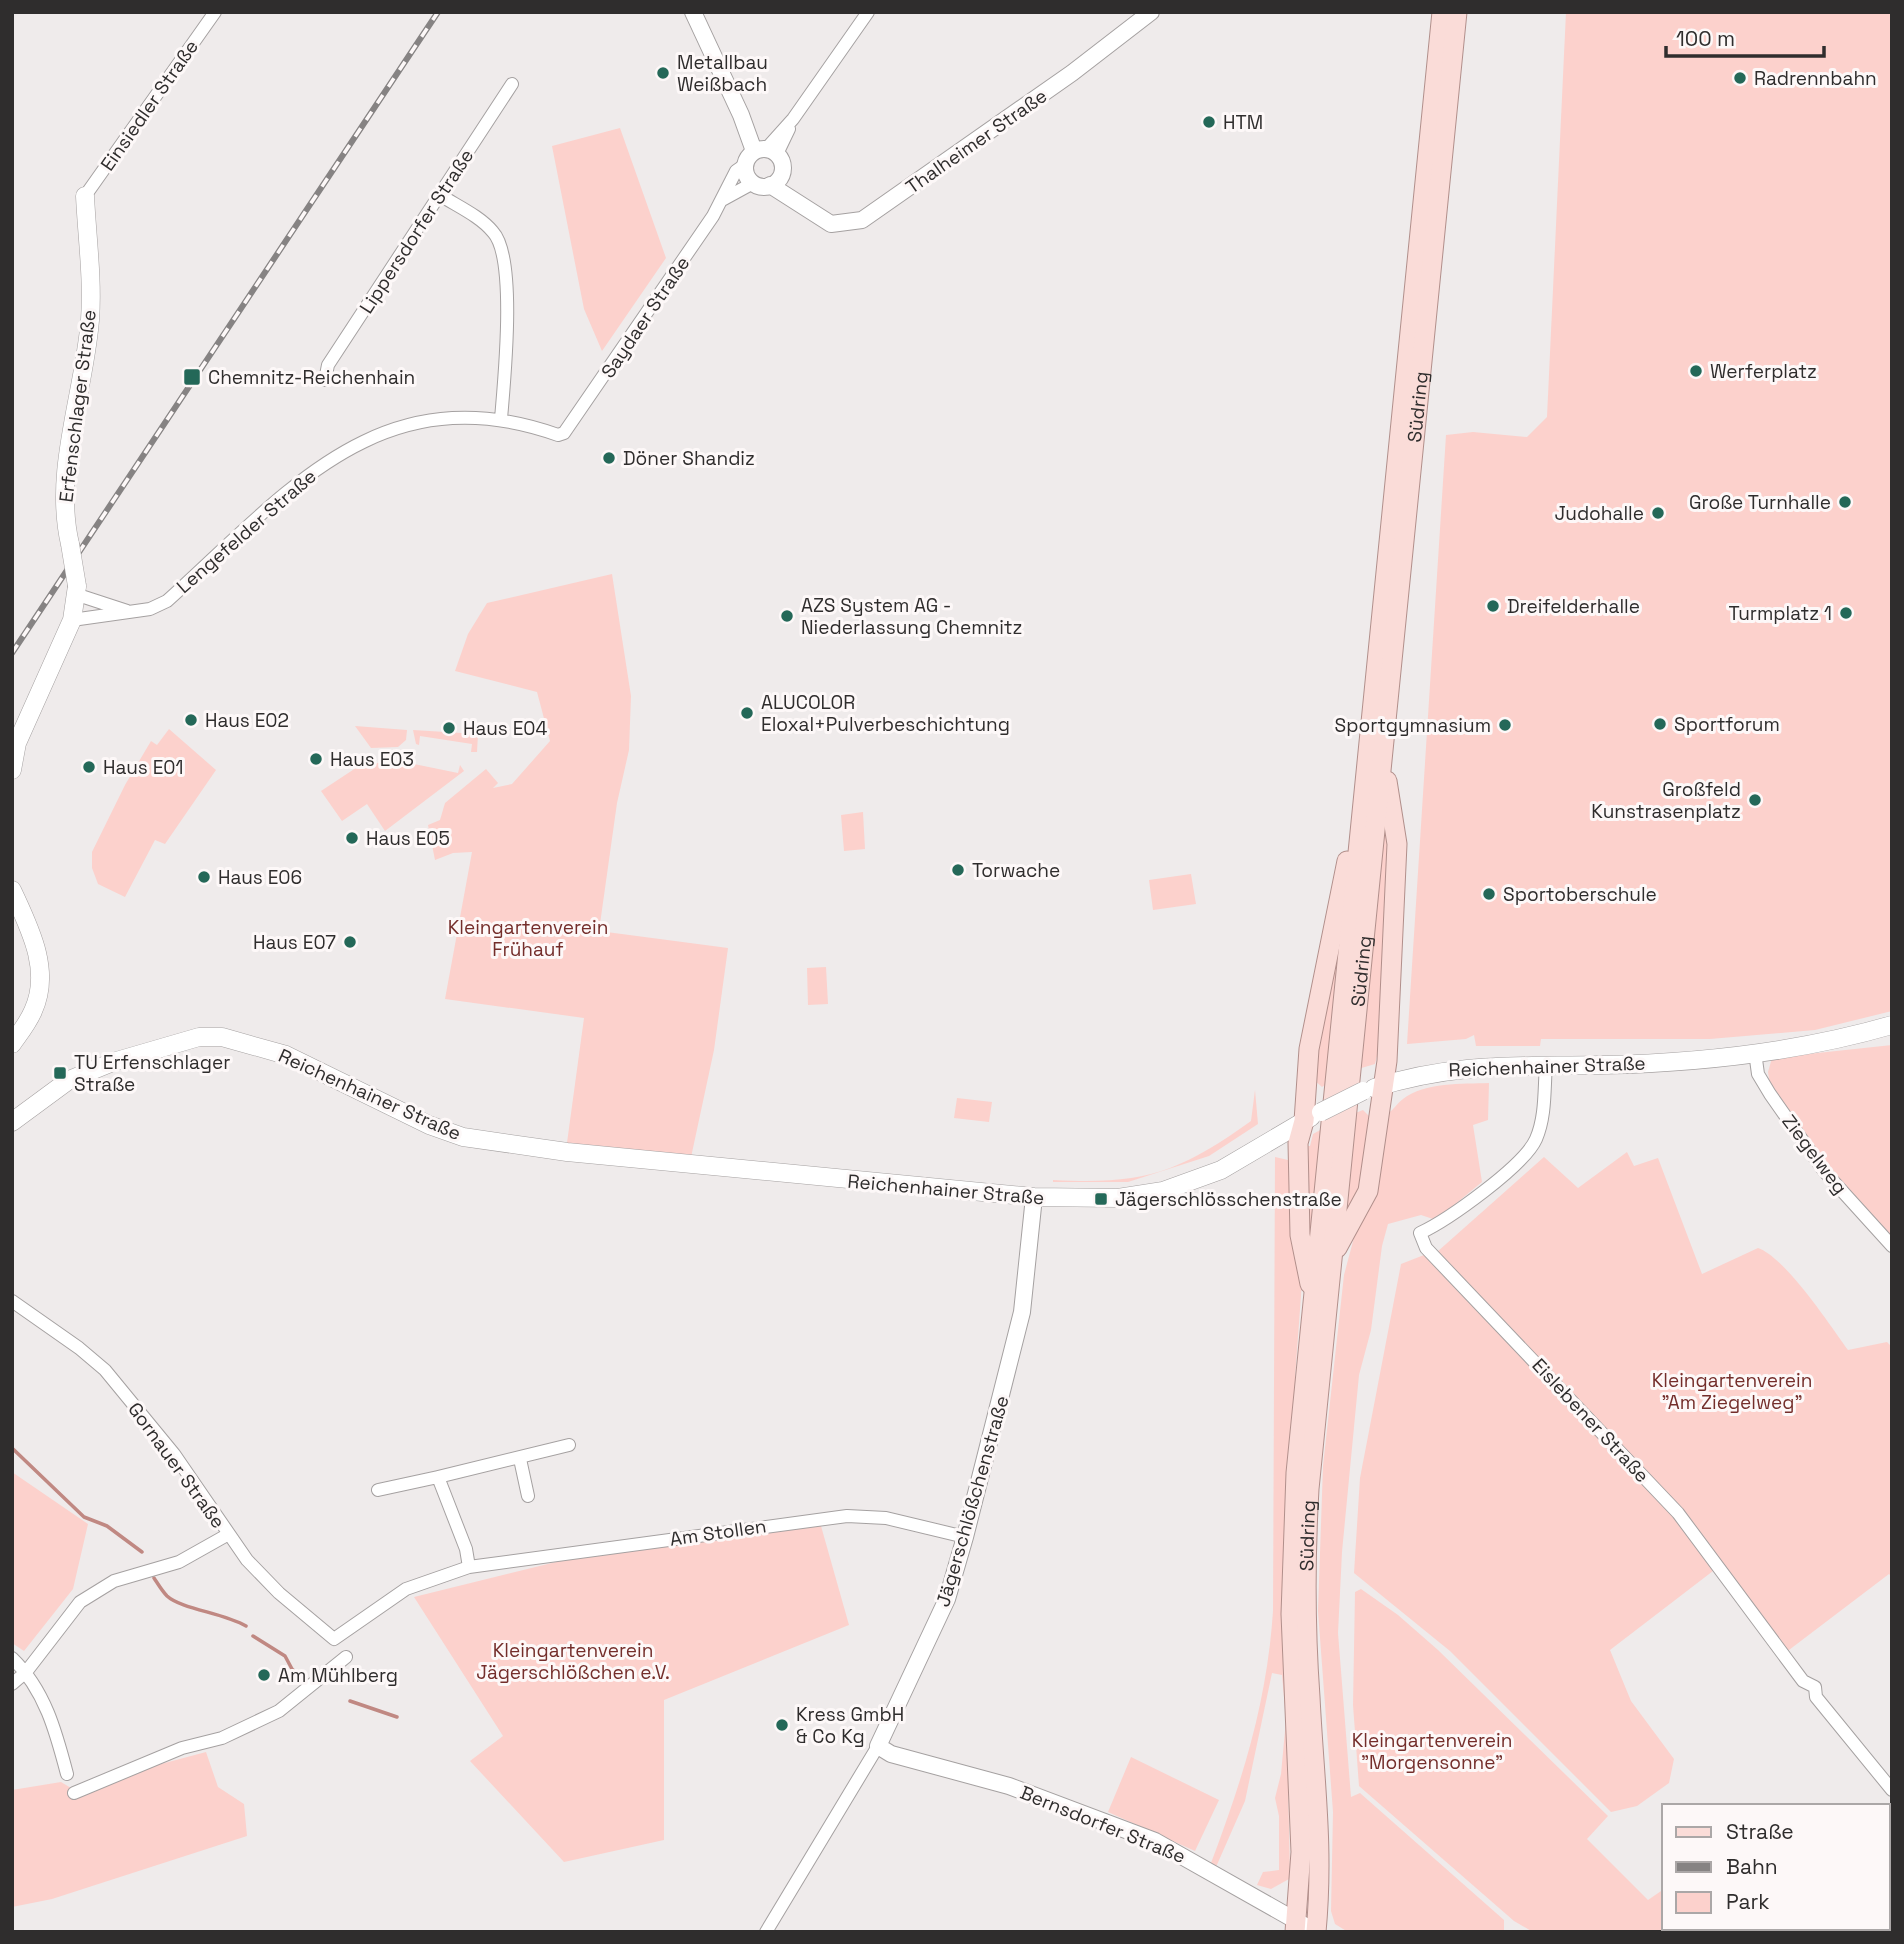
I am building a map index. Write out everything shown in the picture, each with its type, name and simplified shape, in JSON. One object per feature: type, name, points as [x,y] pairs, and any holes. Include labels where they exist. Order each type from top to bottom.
[{"type":"main road","name":"Südring","points":[[1316,1932],[1321,1840],[1307,1658],[1307,1534],[1332,1258],[1384,756],[1445,14]]},
{"type":"main road","name":"Südring","points":[[1296,1926],[1301,1852],[1291,1571],[1296,1473],[1445,14]]},
{"type":"main road","name":"Erfenschlager Straße","points":[[12,770],[17,743],[72,620],[78,591],[64,503],[90,319],[85,196]]},
{"type":"main road","points":[[1332,1258],[1368,1191],[1373,1088],[1387,1061],[1396,844],[1384,756]]},
{"type":"main road","points":[[1312,1304],[1300,1235],[1298,1143],[1312,1116],[1309,1049],[1344,873],[1363,806]]},
{"type":"main road","points":[[12,890],[35,940],[41,979],[34,1011],[12,1044]]},
{"type":"main road","name":"Reichenhainer Straße","points":[[12,1122],[61,1085],[102,1067],[182,1041],[222,1037],[308,1064],[429,1125],[463,1137],[579,1153],[1034,1197],[1118,1198],[1163,1191],[1221,1170],[1312,1116],[1373,1088],[1450,1069],[1631,1064],[1755,1052],[1832,1041],[1892,1025]]},
{"type":"street","points":[[693,12],[761,153],[782,166],[775,182],[753,183],[746,174],[761,153]]},
{"type":"street","name":"Saydaer Straße","points":[[564,433],[722,200],[736,171],[761,153],[793,119],[868,12]]},
{"type":"street","name":"Thalheimer Straße","points":[[775,182],[817,218],[831,225],[862,220],[1072,73],[1151,12]]},
{"type":"street","name":"Einsiedler Straße","points":[[85,196],[214,13]]},
{"type":"street","name":"Lippersdorfer Straße","points":[[325,380],[328,365],[512,84]]},
{"type":"street","name":"Saydaer Straße","points":[[722,200],[753,183]]},
{"type":"street","points":[[440,195],[484,223],[500,243],[506,293],[507,343],[501,419]]},
{"type":"street","name":"Lengefelder Straße","points":[[72,620],[150,609],[167,601],[298,480],[349,448],[395,427],[449,417],[501,419],[558,435],[564,433]]},
{"type":"street","name":"Lengefelder Straße","points":[[78,591],[127,611]]},
{"type":"street","name":"Ziegelweg","points":[[1755,1052],[1758,1074],[1824,1171],[1892,1246]]},
{"type":"street","name":"Eislebener Straße","points":[[1546,1065],[1542,1115],[1535,1141],[1514,1165],[1442,1223],[1420,1233],[1426,1248],[1678,1513],[1803,1681],[1815,1687],[1816,1698],[1892,1790]]},
{"type":"street","name":"Jägerschlößchenstraße","points":[[766,1932],[877,1746],[947,1599],[1023,1312],[1034,1197]]},
{"type":"street","name":"Gornauer Straße","points":[[12,1301],[79,1348],[105,1370],[174,1454],[227,1535],[279,1593],[334,1639]]},
{"type":"street","points":[[378,1490],[520,1459],[548,1448],[569,1445]]},
{"type":"street","points":[[520,1459],[527,1496]]},
{"type":"street","points":[[438,1477],[466,1549],[469,1567]]},
{"type":"street","name":"Am Stollen","points":[[334,1639],[406,1589],[469,1567],[847,1516],[886,1518],[965,1537]]},
{"type":"street","points":[[12,1684],[26,1672],[80,1602],[114,1581],[179,1562],[227,1535]]},
{"type":"street","points":[[74,1793],[182,1748],[222,1738],[279,1711],[346,1657]]},
{"type":"street","points":[[12,1658],[26,1672],[54,1723],[67,1774]]},
{"type":"street","name":"Bernsdorfer Straße","points":[[877,1746],[891,1754],[1027,1792],[1156,1841],[1296,1926],[1316,1932]]},
{"type":"green space","name":"Sportforum","points":[[1566,12],[1892,12],[1892,1011],[1815,1030],[1710,1039],[1541,1039],[1540,1046],[1476,1046],[1474,1035],[1466,1039],[1407,1044],[1446,435],[1473,432],[1527,437],[1547,417]]},
{"type":"green space","points":[[620,128],[666,258],[602,351],[584,309],[552,146]]},
{"type":"green space","name":"Kleingartenverein Frühauf","points":[[612,574],[631,696],[629,750],[617,803],[599,931],[728,948],[714,1050],[690,1162],[566,1150],[584,1018],[445,999],[472,852],[453,853],[435,860],[428,825],[440,820],[445,803],[486,769],[498,783],[493,788],[512,784],[550,741],[537,692],[455,671],[468,634],[487,603]]},
{"type":"green space","points":[[355,726],[407,730],[406,740],[398,747],[371,748]]},
{"type":"green space","points":[[169,729],[216,770],[165,844],[155,840],[125,897],[98,884],[92,868],[92,852],[125,785],[151,741],[157,745]]},
{"type":"green space","points":[[413,730],[478,734],[477,752],[471,752],[472,744],[420,736],[419,745],[416,744]]},
{"type":"green space","points":[[374,756],[375,763],[414,764],[458,773],[460,765],[464,771],[385,831],[367,804],[342,821],[321,791]]},
{"type":"green space","points":[[1384,804],[1391,821],[1381,1052],[1378,1052],[1375,1064],[1358,1069]]},
{"type":"green space","points":[[863,812],[865,849],[844,851],[841,815]]},
{"type":"green space","points":[[1191,874],[1196,904],[1153,910],[1149,880]]},
{"type":"green space","points":[[1347,879],[1328,1083],[1322,1087],[1314,1080],[1317,1023]]},
{"type":"green space","points":[[826,967],[828,1004],[808,1005],[807,968]]},
{"type":"green space","points":[[1892,1045],[1892,1241],[1824,1162],[1770,1085],[1768,1072],[1772,1058]]},
{"type":"green space","points":[[1489,1083],[1488,1120],[1473,1125],[1482,1182],[1436,1220],[1421,1215],[1388,1224],[1382,1246],[1371,1330],[1359,1375],[1342,1552],[1338,1633],[1351,1797],[1360,1793],[1504,1920],[1504,1932],[1348,1932],[1335,1924],[1331,1911],[1333,1812],[1318,1611],[1323,1466],[1344,1275],[1387,1114],[1403,1099],[1422,1089]]},
{"type":"green space","points":[[1255,1090],[1258,1124],[1209,1156],[1128,1182],[1053,1182],[1136,1177],[1180,1164],[1251,1121]]},
{"type":"green space","points":[[957,1098],[992,1102],[989,1122],[954,1118]]},
{"type":"green space","points":[[1363,1110],[1370,1117],[1367,1167],[1346,1224],[1353,1114]]},
{"type":"green space","points":[[1322,1129],[1309,1259],[1306,1146],[1310,1146],[1313,1134]]},
{"type":"green space","name":"Kleingartenverein \"Am Ziegelweg\"","points":[[1627,1152],[1634,1166],[1658,1158],[1702,1274],[1758,1248],[1781,1264],[1794,1278],[1848,1350],[1887,1342],[1892,1347],[1892,1577],[1889,1574],[1785,1653],[1683,1511],[1437,1252],[1544,1157],[1578,1188]]},
{"type":"green space","points":[[1275,1157],[1288,1160],[1292,1167],[1292,1246],[1302,1282],[1295,1378],[1288,1783],[1290,1873],[1289,1879],[1271,1889],[1257,1885],[1263,1872],[1279,1870],[1279,1816],[1275,1798],[1281,1774],[1286,1720],[1282,1675],[1272,1673],[1245,1801],[1216,1867],[1211,1863],[1252,1739],[1265,1677],[1273,1611]]},
{"type":"green space","points":[[1424,1255],[1675,1516],[1713,1571],[1610,1650],[1631,1701],[1674,1759],[1669,1783],[1637,1806],[1611,1812],[1450,1651],[1354,1573],[1360,1478],[1401,1264]]},
{"type":"green space","points":[[12,1472],[88,1524],[73,1589],[24,1651],[12,1643]]},
{"type":"green space","name":"Kleingartenverein Jägerschlößchen e.V.","points":[[821,1526],[849,1625],[664,1700],[664,1840],[564,1862],[470,1761],[503,1736],[414,1597],[609,1549]]},
{"type":"green space","name":"Kleingartenverein \"Morgensonne\"","points":[[1361,1589],[1398,1615],[1438,1650],[1608,1816],[1587,1839],[1648,1900],[1662,1890],[1662,1930],[1835,1930],[1533,1932],[1514,1921],[1359,1786],[1353,1705],[1355,1592]]},
{"type":"green space","points":[[206,1752],[218,1787],[244,1804],[247,1836],[52,1899],[12,1907],[12,1790],[61,1782],[71,1788]]},
{"type":"green space","points":[[1131,1757],[1219,1800],[1195,1851],[1108,1812]]},
{"type":"waterway","points":[[12,1448],[84,1517],[107,1526],[142,1552]]},
{"type":"waterway","points":[[154,1578],[165,1594],[174,1600],[246,1626]]},
{"type":"waterway","points":[[253,1636],[285,1656],[292,1669],[304,1679]]},
{"type":"waterway","points":[[350,1701],[397,1717]]},
{"type":"railway","points":[[12,653],[438,12]]},
{"type":"place","name":"Metallbau Weißbach","points":[[663,73]]},
{"type":"place","name":"Radrennbahn","points":[[1740,78]]},
{"type":"place","name":"HTM","points":[[1209,122]]},
{"type":"place","name":"Werferplatz","points":[[1696,371]]},
{"type":"place","name":"Chemnitz-Reichenhain","points":[[192,377]]},
{"type":"place","name":"Döner Shandiz","points":[[609,458]]},
{"type":"place","name":"Große Turnhalle","points":[[1845,502]]},
{"type":"place","name":"Judohalle","points":[[1658,513]]},
{"type":"place","name":"Dreifelderhalle","points":[[1493,606]]},
{"type":"place","name":"Turmplatz 1","points":[[1846,613]]},
{"type":"place","name":"AZS System AG - Niederlassung Chemnitz","points":[[787,616]]},
{"type":"place","name":"ALUCOLOR Eloxal+Pulverbeschichtung","points":[[747,713]]},
{"type":"place","name":"Haus E02","points":[[191,720]]},
{"type":"place","name":"Sportforum","points":[[1660,724]]},
{"type":"place","name":"Sportgymnasium","points":[[1505,725]]},
{"type":"place","name":"Haus E04","points":[[449,728]]},
{"type":"place","name":"Haus E03","points":[[316,759]]},
{"type":"place","name":"Haus E01","points":[[89,767]]},
{"type":"place","name":"Großfeld Kunstrasenplatz","points":[[1755,800]]},
{"type":"place","name":"Haus E05","points":[[352,838]]},
{"type":"place","name":"Torwache","points":[[958,870]]},
{"type":"place","name":"Haus E06","points":[[204,877]]},
{"type":"place","name":"Sportoberschule","points":[[1489,894]]},
{"type":"place","name":"Haus E07","points":[[350,942]]},
{"type":"place","name":"TU Erfenschlager Straße","points":[[60,1073]]},
{"type":"place","name":"Jägerschlösschenstraße","points":[[1101,1199]]},
{"type":"place","name":"Am Mühlberg","points":[[264,1675]]},
{"type":"place","name":"Kress GmbH & Co Kg","points":[[782,1725]]}]
